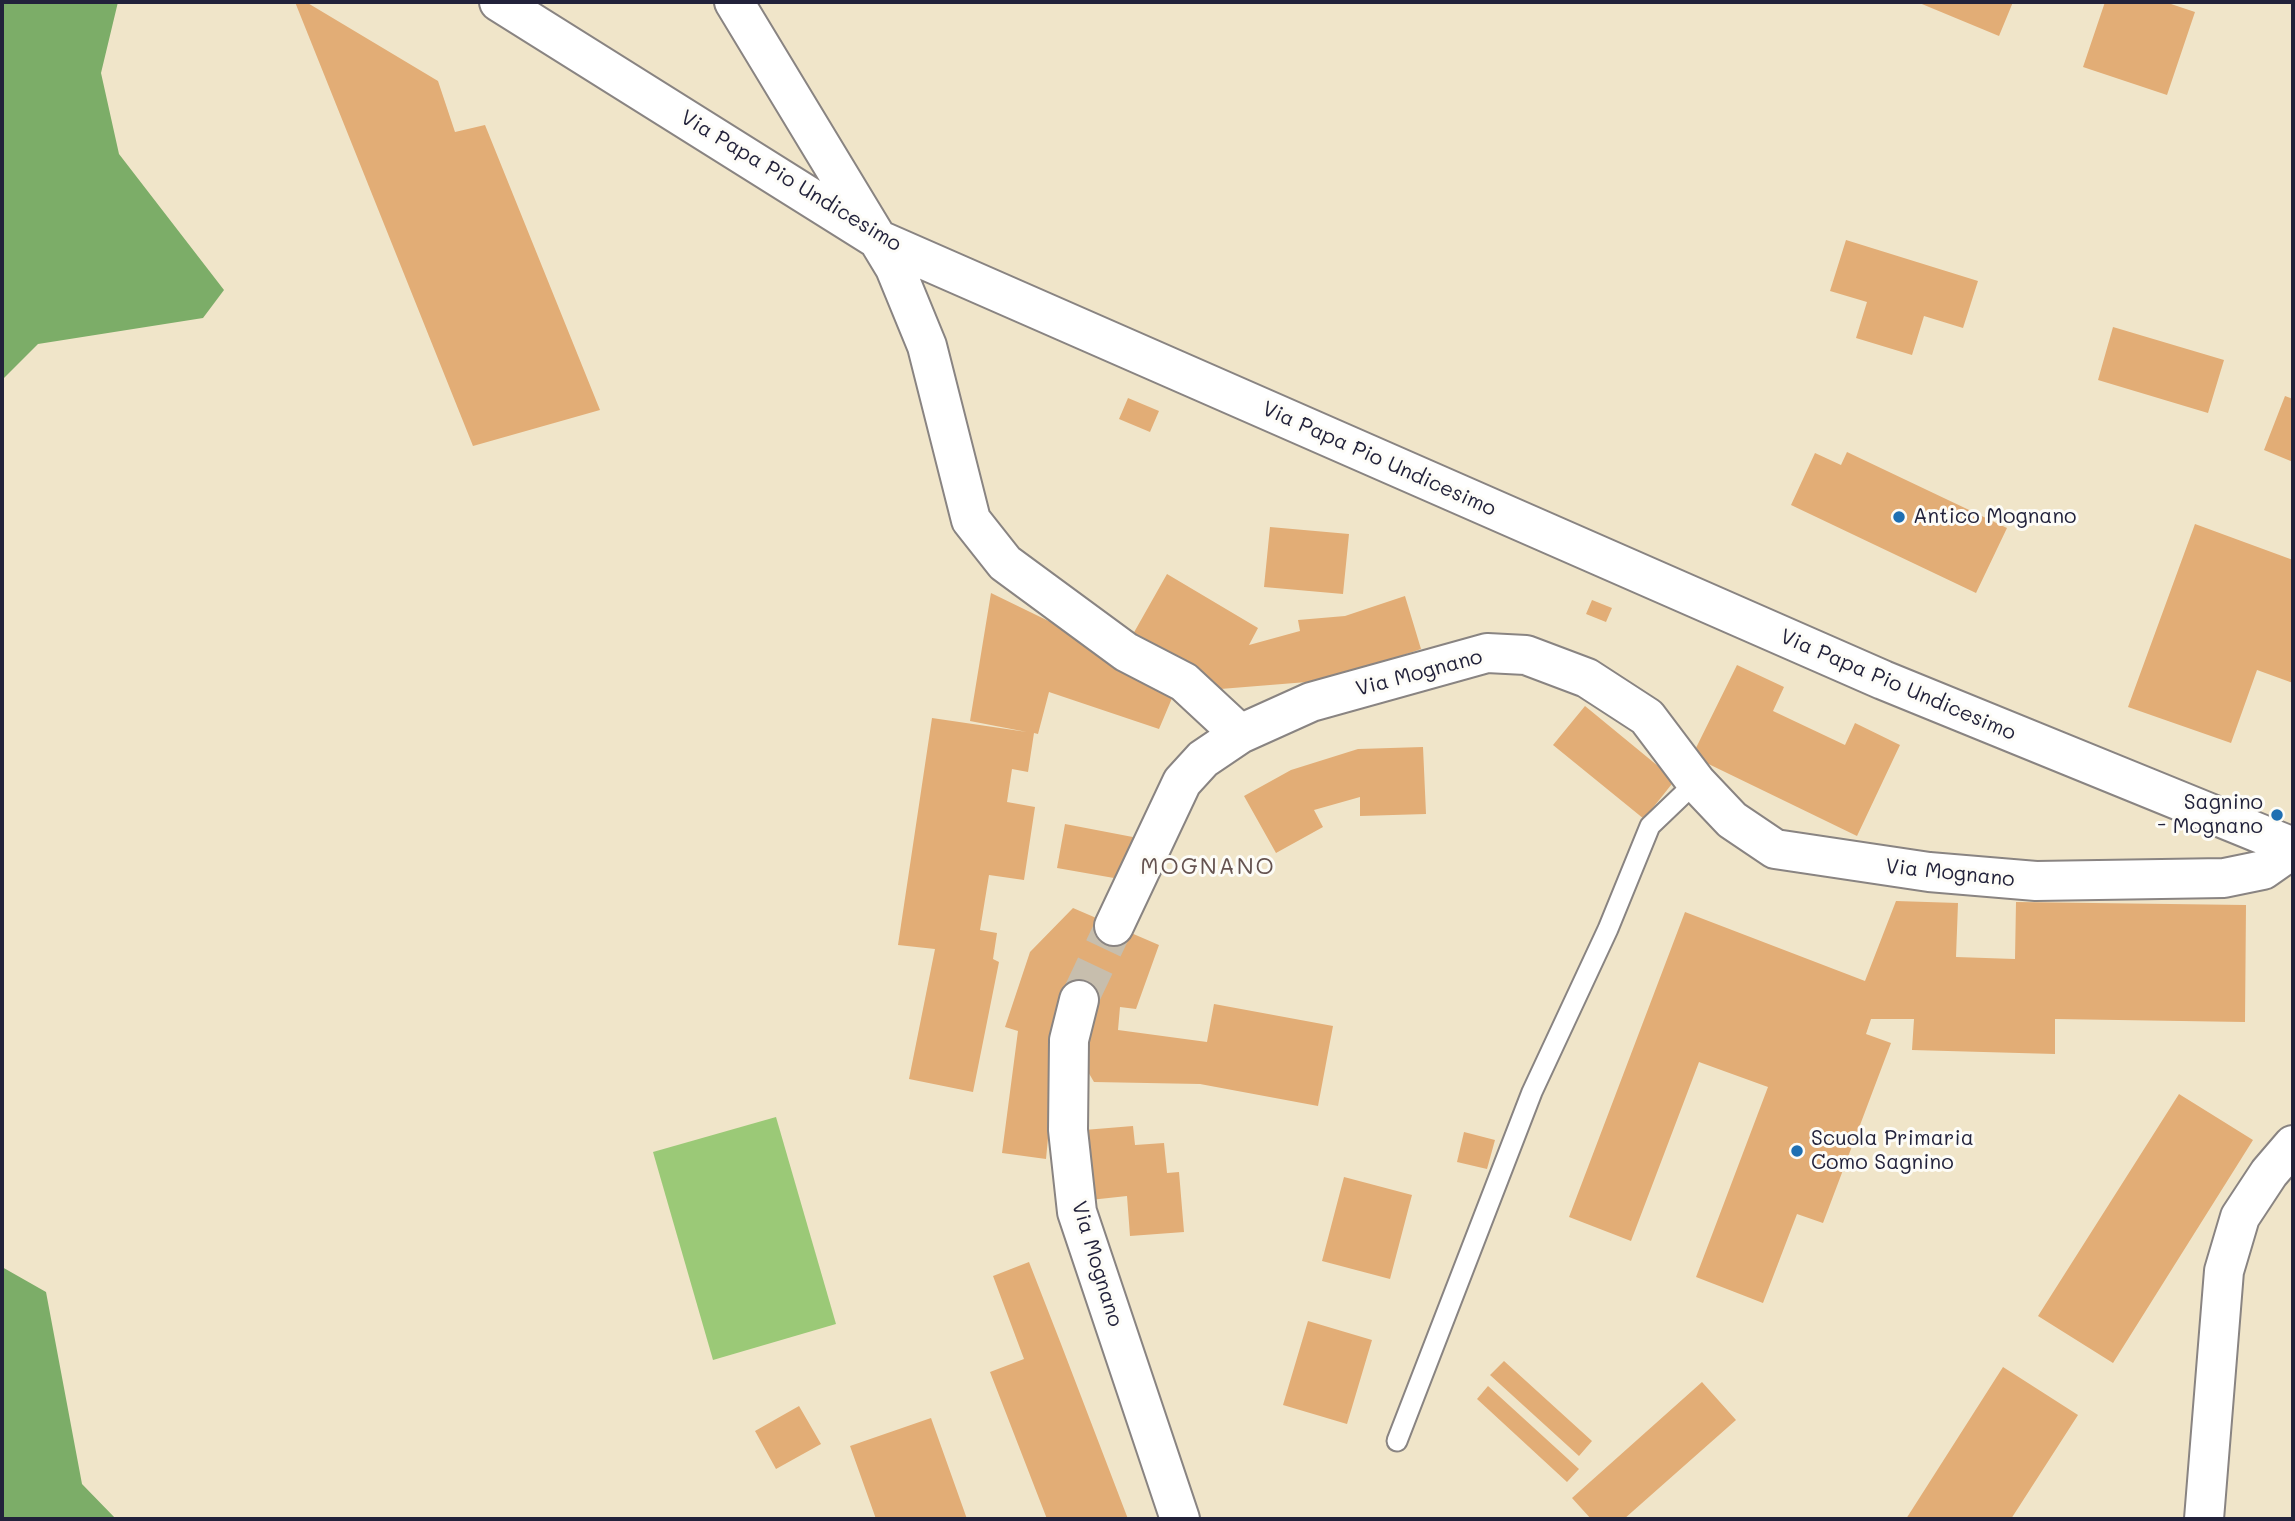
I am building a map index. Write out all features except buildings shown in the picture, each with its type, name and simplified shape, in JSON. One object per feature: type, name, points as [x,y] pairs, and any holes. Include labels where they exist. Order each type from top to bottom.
[{"type":"street","name":"Via Papa Pio Undicesimo","points":[[499,2],[877,239],[1883,680],[2293,848]]},
{"type":"street","points":[[734,2],[895,268],[927,346],[971,520],[1005,563],[1126,652],[1184,682],[1240,734]]},
{"type":"street","name":"Via Mognano","points":[[1114,926],[1182,782],[1202,759],[1240,734],[1311,702],[1487,653],[1527,655],[1587,678],[1647,717],[1696,782],[1732,820],[1775,849],[1929,872],[2036,881],[2224,878],[2263,870],[2293,848]]},
{"type":"street","name":"Via Mognano","points":[[1079,1000],[1069,1040],[1068,1130],[1077,1212],[1180,1519]]},
{"type":"street","points":[[2204,1519],[2224,1271],[2240,1217],[2269,1173],[2293,1145]]},
{"type":"lane","points":[[1397,1441],[1532,1092],[1608,929],[1650,826],[1696,782]]},
{"type":"green space","points":[[2,2],[118,2],[101,73],[119,154],[224,290],[203,318],[38,344],[2,380]]},
{"type":"green space","points":[[776,1117],[836,1324],[713,1360],[653,1152]]},
{"type":"green space","points":[[2,1267],[46,1292],[82,1484],[116,1519],[2,1519]]},
{"type":"tunnel","points":[[1079,1000],[1114,926]]},
{"type":"place","name":"Antico Mognano","points":[[1899,517]]},
{"type":"place","name":"Sagnino - Mognano","points":[[2277,815]]},
{"type":"place","name":"Scuola Primaria Como Sagnino","points":[[1797,1151]]},
{"type":"district","name":"MOGNANO","points":[[1208,867]]}]
